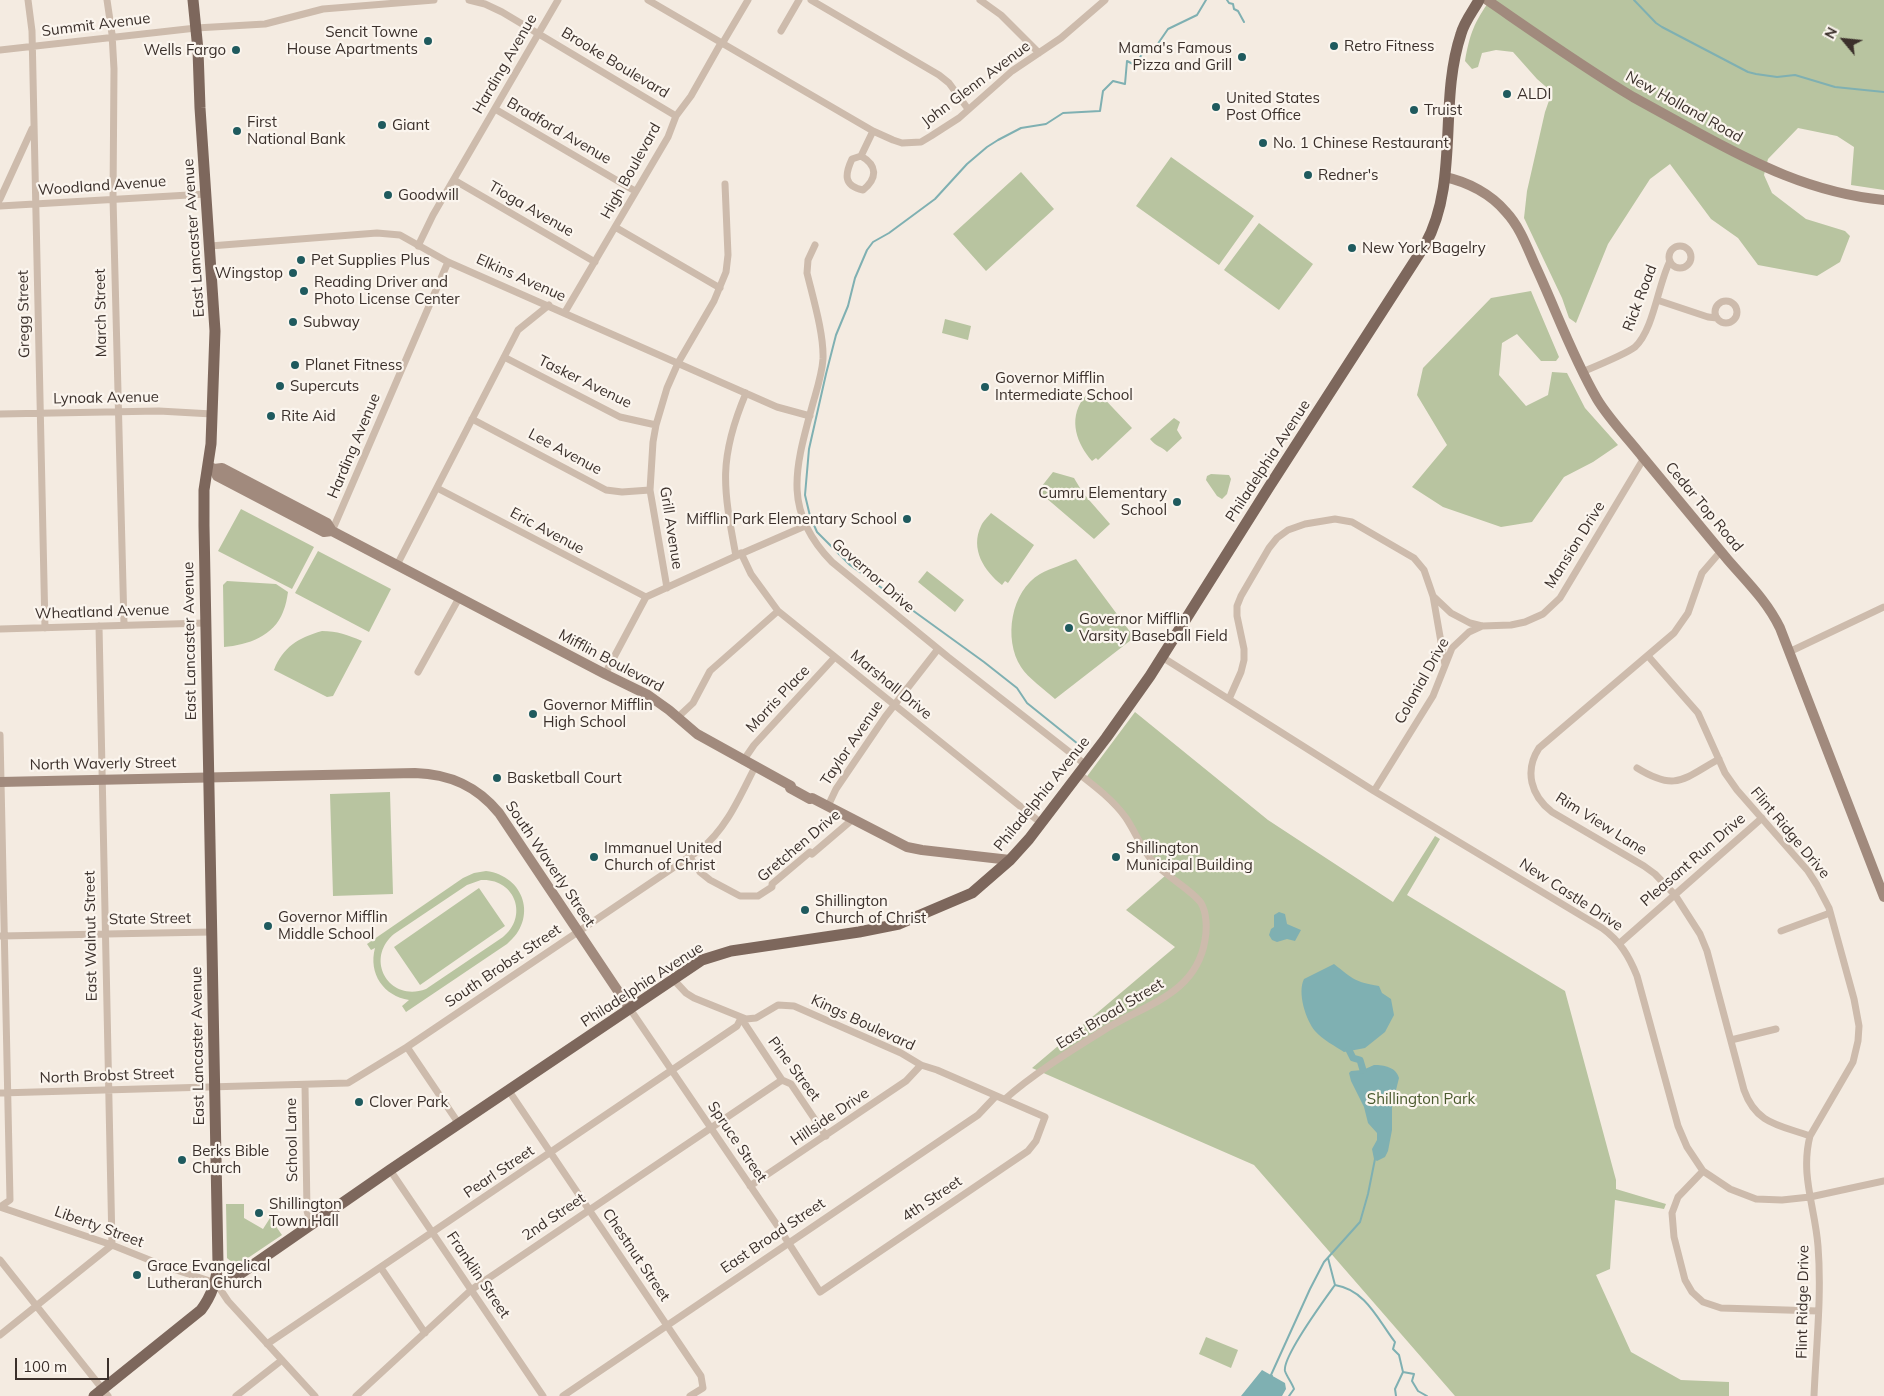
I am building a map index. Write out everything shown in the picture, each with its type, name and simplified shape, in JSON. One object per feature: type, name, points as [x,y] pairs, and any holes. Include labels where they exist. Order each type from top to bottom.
[{"type":"main road","name":"East Lancaster Avenue","points":[[193,0],[215,331],[211,468],[204,490],[218,1264],[216,1283]]},
{"type":"main road","name":"Philadelphia Avenue","points":[[216,1283],[237,1276],[390,1170],[702,960],[715,955],[899,924],[972,893],[1010,860],[1041,823],[1118,722],[1162,657],[1425,245],[1441,208],[1454,57],[1461,32],[1479,0]]},
{"type":"main road","points":[[102,1394],[201,1310],[216,1283]]},
{"type":"street","name":"Gregg Street","points":[[28,0],[32,46],[45,628]]},
{"type":"street","name":"March Street","points":[[106,0],[114,69],[112,198],[124,625]]},
{"type":"street","name":"Summit Avenue","points":[[0,50],[196,28],[265,24],[323,9],[379,2],[434,0]]},
{"type":"street","name":"Brooke Boulevard","points":[[469,0],[496,8],[676,116]]},
{"type":"street","name":"Harding Avenue","points":[[418,246],[558,0]]},
{"type":"street","name":"John Glenn Avenue","points":[[648,0],[873,131],[898,142],[922,142],[958,118],[1012,71],[1061,38],[1105,0]]},
{"type":"street","name":"High Boulevard","points":[[565,312],[668,137],[676,116],[691,96],[748,0]]},
{"type":"street","points":[[781,31],[799,0]]},
{"type":"street","points":[[810,0],[939,75],[949,84],[968,109]]},
{"type":"street","points":[[980,0],[1001,15],[1039,53]]},
{"type":"street","name":"New Holland Road","points":[[1487,0],[1632,96],[1753,162],[1796,181],[1823,190],[1884,200]]},
{"type":"street","name":"Bradford Avenue","points":[[495,109],[635,192]]},
{"type":"street","points":[[0,199],[34,126]]},
{"type":"street","points":[[861,156],[870,161],[873,166],[874,175],[870,184],[863,190],[855,188],[848,182],[846,172],[852,159],[861,156],[873,131]]},
{"type":"street","name":"Cedar Top Road","points":[[1445,177],[1460,180],[1476,188],[1500,206],[1509,216],[1519,231],[1544,281],[1570,348],[1604,410],[1766,603],[1776,620],[1789,652],[1884,897]]},
{"type":"street","name":"Tioga Avenue","points":[[454,180],[595,262]]},
{"type":"street","name":"Grill Avenue","points":[[646,597],[667,588],[650,490],[651,454],[656,425],[667,388],[678,363],[720,288],[728,264],[725,184]]},
{"type":"street","name":"Woodland Avenue","points":[[0,206],[206,194]]},
{"type":"street","points":[[615,227],[720,288]]},
{"type":"street","name":"Elkins Avenue","points":[[210,246],[377,233],[400,235],[448,262],[777,407],[810,416]]},
{"type":"street","name":"Governor Drive","points":[[815,245],[808,260],[807,273],[823,357],[819,381],[800,448],[796,477],[797,498],[805,526],[818,547],[832,562],[1082,770]]},
{"type":"street","name":"Rick Road","points":[[1582,372],[1634,348],[1644,334],[1670,261]]},
{"type":"street","name":"Harding Avenue","points":[[332,531],[448,262]]},
{"type":"street","points":[[1657,300],[1708,317],[1717,318]]},
{"type":"street","points":[[396,565],[518,330],[549,305]]},
{"type":"street","name":"Tasker Avenue","points":[[504,357],[620,417],[656,425]]},
{"type":"street","name":"Marshall Drive","points":[[746,393],[730,434],[724,473],[727,509],[738,554],[751,574],[778,611],[1041,823]]},
{"type":"street","name":"Lynoak Avenue","points":[[0,414],[159,411],[212,414]]},
{"type":"street","name":"Lee Avenue","points":[[472,419],[606,490],[622,492],[650,490]]},
{"type":"street","name":"Mansion Drive","points":[[1482,626],[1525,622],[1538,617],[1550,609],[1564,593],[1644,458]]},
{"type":"street","name":"Mifflin Boulevard","points":[[211,468],[222,468],[327,523],[332,531],[648,695],[697,734],[810,800],[812,798],[895,842],[913,849],[1010,860]]},
{"type":"street","name":"Eric Avenue","points":[[437,488],[646,597]]},
{"type":"street","points":[[1229,699],[1241,672],[1244,660],[1244,649],[1237,616],[1238,602],[1269,548],[1277,538],[1288,530],[1305,524],[1335,519],[1357,524],[1414,558],[1424,570],[1433,596],[1445,665]]},
{"type":"street","points":[[667,588],[738,554],[805,526]]},
{"type":"street","name":"Rim View Lane","points":[[1721,551],[1705,568],[1684,621],[1674,633],[1542,744],[1532,764],[1532,787],[1541,803],[1552,812],[1644,866],[1675,895],[1694,923],[1707,951],[1744,1090],[1752,1109],[1765,1120],[1810,1136]]},
{"type":"street","points":[[1433,596],[1460,619],[1482,626]]},
{"type":"street","points":[[605,674],[646,597]]},
{"type":"street","points":[[418,672],[459,598]]},
{"type":"street","points":[[1789,652],[1884,607]]},
{"type":"street","points":[[677,718],[693,703],[710,671],[778,611]]},
{"type":"street","name":"Wheatland Avenue","points":[[0,628],[205,624]]},
{"type":"street","name":"East Walnut Street","points":[[99,626],[112,1245]]},
{"type":"street","name":"Colonial Drive","points":[[1374,791],[1429,703],[1452,648],[1460,639],[1482,626]]},
{"type":"street","name":"Taylor Avenue","points":[[828,806],[836,789],[894,705],[938,649]]},
{"type":"street","name":"Flint Ridge Drive","points":[[1648,656],[1698,713],[1725,773],[1737,790],[1813,878],[1830,913],[1857,1013],[1858,1041],[1855,1055],[1810,1136],[1805,1164],[1818,1247],[1818,1310],[1814,1396]]},
{"type":"street","name":"Morris Place","points":[[743,761],[754,745],[835,657]]},
{"type":"street","name":"New Castle Drive","points":[[1162,657],[1374,791],[1595,924],[1620,943],[1638,976],[1678,1126],[1687,1147],[1703,1171],[1730,1189],[1756,1198],[1782,1200],[1810,1197],[1884,1181]]},
{"type":"street","points":[[0,735],[4,1093],[10,1200],[0,1207]]},
{"type":"street","points":[[1637,768],[1658,779],[1678,782],[1719,759]]},
{"type":"street","name":"South Brobst Street","points":[[214,1087],[348,1083],[407,1047],[709,843],[719,831],[755,767]]},
{"type":"street","name":"East Broad Street","points":[[1005,1099],[1019,1086],[1103,1030],[1170,995],[1191,974],[1204,946],[1206,925],[1200,903],[1155,864],[1145,851],[1125,816],[1095,787],[1082,770]]},
{"type":"street","name":"South Waverly Street","points":[[208,777],[415,772],[455,779],[475,790],[494,807],[630,1009]]},
{"type":"street","name":"North Waverly Street","points":[[1,782],[208,777]]},
{"type":"street","name":"Pleasant Run Drive","points":[[1620,943],[1762,818]]},
{"type":"street","name":"Gretchen Drive","points":[[688,856],[700,872],[715,884],[740,896],[758,896],[772,887],[772,884],[810,852],[812,854],[853,820]]},
{"type":"street","points":[[1782,931],[1830,913]]},
{"type":"street","name":"State Street","points":[[2,936],[211,932]]},
{"type":"street","points":[[673,979],[686,993],[694,998],[741,1018]]},
{"type":"street","name":"Kings Boulevard","points":[[741,1018],[752,1019],[778,1006],[794,1006],[901,1053],[921,1065],[937,1070],[1045,1117]]},
{"type":"street","name":"Spruce Street","points":[[630,1009],[820,1292]]},
{"type":"street","name":"Pearl Street","points":[[267,1344],[736,1026],[741,1018]]},
{"type":"street","name":"Pine Street","points":[[741,1018],[782,1080],[791,1084],[826,1136]]},
{"type":"street","points":[[1731,1040],[1776,1029]]},
{"type":"street","points":[[407,1047],[459,1124]]},
{"type":"street","name":"Hillside Drive","points":[[750,1186],[906,1081],[921,1065]]},
{"type":"street","name":"2nd Street","points":[[356,1396],[471,1290],[782,1080]]},
{"type":"street","name":"School Lane","points":[[305,1084],[307,1211],[311,1224]]},
{"type":"street","name":"North Brobst Street","points":[[4,1093],[214,1087]]},
{"type":"street","name":"Chestnut Street","points":[[509,1090],[701,1376],[703,1388],[690,1396]]},
{"type":"street","name":"East Broad Street","points":[[562,1396],[978,1115],[996,1096]]},
{"type":"street","name":"4th Street","points":[[820,1292],[1028,1151],[1036,1141],[1045,1117]]},
{"type":"street","name":"Franklin Street","points":[[390,1170],[543,1396]]},
{"type":"street","points":[[1703,1171],[1678,1197],[1672,1213],[1674,1237],[1685,1280],[1692,1292],[1702,1302],[1721,1308],[1818,1310]]},
{"type":"street","name":"Liberty Street","points":[[0,1207],[112,1245],[167,1268],[216,1283]]},
{"type":"street","points":[[0,1335],[112,1245]]},
{"type":"street","points":[[0,1260],[102,1394]]},
{"type":"street","points":[[381,1268],[425,1333]]},
{"type":"street","points":[[216,1283],[228,1301],[315,1396]]},
{"type":"street","points":[[236,1396],[282,1360]]},
{"type":"green space","points":[[1490,0],[1884,0],[1884,190],[1851,185],[1854,147],[1837,136],[1798,128],[1768,159],[1764,175],[1772,193],[1806,219],[1845,231],[1850,236],[1840,262],[1817,276],[1758,265],[1738,238],[1711,219],[1670,164],[1650,179],[1608,244],[1576,323],[1569,318],[1562,298],[1524,218],[1527,191],[1545,112],[1552,92],[1537,79],[1513,52],[1496,50],[1482,53],[1478,67],[1472,69],[1465,61],[1473,29]]},
{"type":"green space","points":[[1171,157],[1254,216],[1219,265],[1136,206]]},
{"type":"green space","points":[[1021,172],[1054,209],[986,271],[953,234]]},
{"type":"green space","points":[[1259,223],[1313,264],[1279,310],[1224,270]]},
{"type":"green space","points":[[1531,291],[1559,357],[1556,361],[1541,361],[1517,334],[1502,343],[1499,375],[1526,406],[1548,395],[1552,372],[1567,373],[1585,408],[1618,445],[1593,462],[1564,477],[1532,522],[1501,527],[1443,507],[1412,487],[1447,445],[1417,395],[1423,368],[1491,298]]},
{"type":"green space","points":[[945,319],[971,326],[968,340],[942,333]]},
{"type":"green space","points":[[1095,389],[1132,428],[1098,460],[1096,458],[1092,461],[1082,447],[1075,423],[1078,407],[1083,399]]},
{"type":"green space","points":[[1174,418],[1180,422],[1177,430],[1182,438],[1167,452],[1154,444],[1150,439]]},
{"type":"green space","points":[[1053,472],[1074,478],[1083,493],[1110,524],[1094,539],[1038,491]]},
{"type":"green space","points":[[1211,474],[1229,475],[1231,479],[1227,494],[1222,499],[1217,496],[1206,480],[1207,476]]},
{"type":"green space","points":[[241,509],[314,547],[292,589],[218,551]]},
{"type":"green space","points":[[991,513],[1034,545],[1008,583],[1005,581],[1002,585],[985,566],[978,551],[978,535],[982,524]]},
{"type":"green space","points":[[318,551],[391,589],[369,632],[295,593]]},
{"type":"green space","name":"Governor Mifflin Varsity Baseball Field","points":[[1076,559],[1131,633],[1131,640],[1055,699],[1032,680],[1015,656],[1011,630],[1013,616],[1022,592],[1030,582],[1044,572]]},
{"type":"green space","points":[[927,571],[964,600],[955,612],[918,582]]},
{"type":"green space","points":[[227,581],[276,584],[288,592],[285,607],[279,620],[267,633],[242,644],[224,647],[223,585]]},
{"type":"green space","points":[[322,631],[342,634],[362,641],[333,696],[327,697],[274,670],[282,655],[292,644]]},
{"type":"green space","name":"Shillington Park","points":[[1135,712],[1268,820],[1393,902],[1435,836],[1440,839],[1407,895],[1565,991],[1616,1180],[1616,1189],[1666,1204],[1664,1209],[1615,1200],[1610,1269],[1596,1275],[1631,1352],[1681,1380],[1729,1382],[1729,1396],[1455,1396],[1254,1165],[1032,1068],[1175,947],[1126,910],[1166,875],[1155,863],[1129,823],[1085,779]]},
{"type":"green space","points":[[390,792],[393,894],[333,896],[330,794]]},
{"type":"green space","points":[[486,871],[499,875],[510,881],[518,890],[523,900],[524,911],[522,923],[517,934],[507,944],[406,1012],[402,1006],[409,1000],[400,998],[385,989],[376,975],[374,967],[375,948],[371,950],[367,944],[463,878],[474,873]],"holes":[[[481,880],[493,881],[502,885],[510,892],[516,909],[515,919],[511,928],[503,937],[426,989],[413,992],[401,990],[392,984],[385,976],[381,966],[381,955],[385,944],[394,934],[467,885]]]},
{"type":"green space","points":[[479,888],[505,926],[420,985],[394,947]]},
{"type":"green space","points":[[226,1204],[244,1204],[244,1218],[263,1229],[270,1218],[282,1235],[239,1264],[234,1264],[227,1258]]},
{"type":"green space","points":[[1206,1337],[1238,1350],[1231,1368],[1199,1354]]},
{"type":"water","points":[[1279,912],[1285,914],[1287,924],[1301,930],[1295,941],[1287,939],[1277,942],[1272,940],[1269,935],[1274,927],[1274,915]]},
{"type":"water","points":[[1334,964],[1355,979],[1379,986],[1382,993],[1391,999],[1394,1015],[1385,1032],[1365,1048],[1344,1052],[1315,1031],[1306,1013],[1301,991],[1304,979]]},
{"type":"water","points":[[1374,1065],[1386,1066],[1392,1069],[1399,1078],[1392,1106],[1392,1130],[1388,1151],[1385,1157],[1377,1161],[1374,1159],[1372,1149],[1377,1140],[1377,1133],[1368,1123],[1364,1107],[1349,1073]]},
{"type":"water","points":[[1262,1370],[1285,1383],[1286,1389],[1282,1396],[1241,1396]]},
{"type":"waterway","points":[[1083,748],[1027,703],[1017,688],[850,565],[817,532],[810,516],[805,495],[809,449],[836,335],[848,306],[855,278],[867,250],[873,242],[889,233],[935,199],[967,164],[998,140],[1021,128],[1046,124],[1063,113],[1100,111],[1103,91],[1113,81],[1125,84],[1127,61],[1135,65],[1144,51],[1157,45],[1168,29],[1197,15],[1206,0]]},
{"type":"waterway","points":[[1227,0],[1233,4],[1234,9],[1238,11],[1244,22]]},
{"type":"waterway","points":[[1634,0],[1662,27],[1748,72],[1777,77],[1795,75],[1835,87],[1884,92]]},
{"type":"waterway","points":[[1349,1050],[1353,1058],[1360,1060],[1363,1070]]},
{"type":"waterway","points":[[1272,1376],[1310,1289],[1324,1262],[1360,1222],[1375,1159]]},
{"type":"waterway","points":[[1289,1396],[1294,1389],[1285,1371],[1290,1354],[1305,1328],[1335,1285],[1328,1258]]},
{"type":"waterway","points":[[1335,1285],[1346,1288],[1363,1299],[1395,1342],[1393,1349],[1399,1355],[1403,1372],[1395,1389],[1396,1396]]},
{"type":"waterway","points":[[1403,1372],[1414,1374],[1412,1381],[1418,1391],[1427,1396]]},
{"type":"place","name":"Sencit Towne House Apartments","points":[[428,41]]},
{"type":"place","name":"Retro Fitness","points":[[1334,46]]},
{"type":"place","name":"Wells Fargo","points":[[236,50]]},
{"type":"place","name":"Mama's Famous Pizza and Grill","points":[[1242,57]]},
{"type":"place","name":"ALDI","points":[[1507,94]]},
{"type":"place","name":"United States Post Office","points":[[1216,107]]},
{"type":"place","name":"Truist","points":[[1414,110]]},
{"type":"place","name":"Giant","points":[[382,125]]},
{"type":"place","name":"First National Bank","points":[[237,131]]},
{"type":"place","name":"No. 1 Chinese Restaurant","points":[[1263,143]]},
{"type":"place","name":"Redner's","points":[[1308,175]]},
{"type":"place","name":"Goodwill","points":[[388,195]]},
{"type":"place","name":"New York Bagelry","points":[[1352,248]]},
{"type":"place","name":"Pet Supplies Plus","points":[[301,260]]},
{"type":"place","name":"Wingstop","points":[[293,273]]},
{"type":"place","name":"Reading Driver and Photo License Center","points":[[304,291]]},
{"type":"place","name":"Subway","points":[[293,322]]},
{"type":"place","name":"Planet Fitness","points":[[295,365]]},
{"type":"place","name":"Supercuts","points":[[280,386]]},
{"type":"place","name":"Governor Mifflin Intermediate School","points":[[985,387]]},
{"type":"place","name":"Rite Aid","points":[[271,416]]},
{"type":"place","name":"Cumru Elementary School","points":[[1177,502]]},
{"type":"place","name":"Mifflin Park Elementary School","points":[[907,519]]},
{"type":"place","name":"Governor Mifflin Varsity Baseball Field","points":[[1069,628]]},
{"type":"place","name":"Governor Mifflin High School","points":[[533,714]]},
{"type":"place","name":"Basketball Court","points":[[497,778]]},
{"type":"place","name":"Immanuel United Church of Christ","points":[[594,857]]},
{"type":"place","name":"Shillington Municipal Building","points":[[1116,857]]},
{"type":"place","name":"Shillington Church of Christ","points":[[805,910]]},
{"type":"place","name":"Governor Mifflin Middle School","points":[[268,926]]},
{"type":"place","name":"Clover Park","points":[[359,1102]]},
{"type":"place","name":"Berks Bible Church","points":[[182,1160]]},
{"type":"place","name":"Shillington Town Hall","points":[[259,1213]]},
{"type":"place","name":"Grace Evangelical Lutheran Church","points":[[137,1275]]}]
